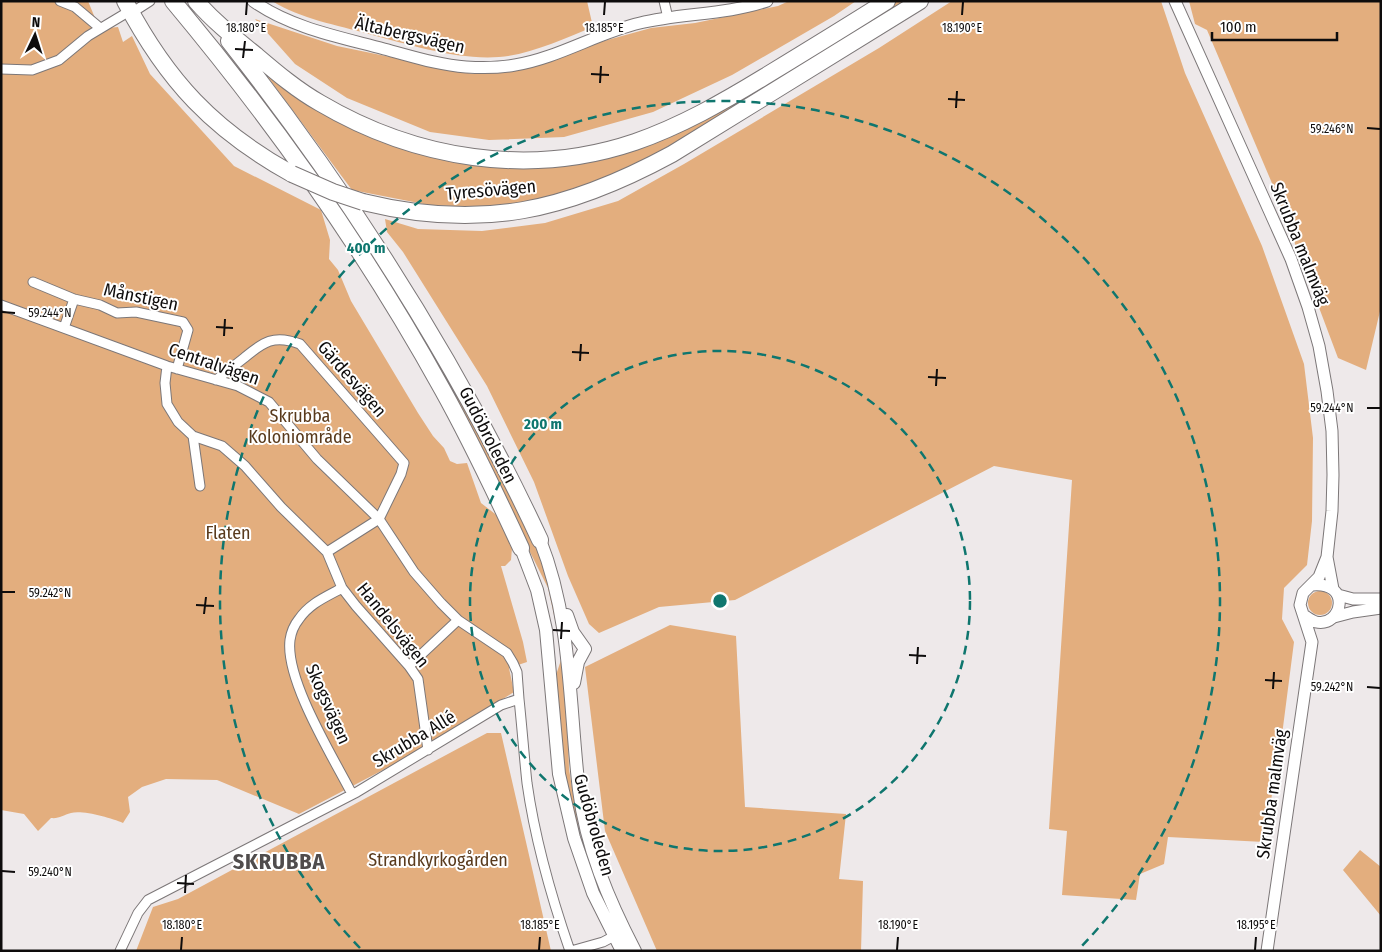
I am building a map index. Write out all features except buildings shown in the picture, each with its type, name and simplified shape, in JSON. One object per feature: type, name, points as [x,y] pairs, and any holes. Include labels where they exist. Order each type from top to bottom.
[{"type":"highway","name":"Gudöbroleden","points":[[173,1],[266,118],[364,258],[442,388],[490,480],[521,548]]},
{"type":"highway","name":"Tyresövägen","points":[[196,1],[209,16],[280,75],[343,116],[369,129],[416,146],[473,158],[510,160],[548,159],[592,153],[634,142],[667,129],[719,104],[887,1]]},
{"type":"highway","name":"Tyresövägen","points":[[128,9],[158,57],[184,92],[244,145],[292,174],[333,192],[363,202],[414,212],[471,216],[512,213],[548,206],[598,190],[644,169],[672,154],[920,1]]},
{"type":"highway","name":"Gudöbroleden","points":[[209,16],[314,153],[398,279],[480,419],[540,540]]},
{"type":"main road","name":"Gudöbroleden","points":[[540,540],[552,575],[561,614],[579,791],[588,837],[609,895],[620,933],[622,951]]},
{"type":"main road","name":"Gudöbroleden","points":[[521,548],[540,602],[549,653],[554,733],[559,774],[574,838],[593,893],[620,933],[635,951]]},
{"type":"main road","points":[[552,575],[573,632],[585,649]]},
{"type":"main road","points":[[540,602],[555,642],[561,649],[566,651],[585,649]]},
{"type":"main road","points":[[571,705],[576,669],[585,649]]},
{"type":"street","points":[[60,1],[75,8],[100,28]]},
{"type":"street","points":[[1,68],[32,70],[59,60],[88,36],[128,9],[150,1]]},
{"type":"street","name":"Ältabergsvägen","points":[[253,1],[278,17],[319,31],[432,61],[465,67],[516,65],[549,55],[627,26],[668,18],[735,9],[767,1]]},
{"type":"street","points":[[664,1],[668,18]]},
{"type":"street","name":"Skrubba malmväg","points":[[1175,1],[1291,259],[1319,346],[1332,431],[1332,511],[1327,557],[1319,577],[1312,585]]},
{"type":"street","name":"Skrubba malmväg","points":[[1181,1],[1183,18]]},
{"type":"street","name":"Månstigen","points":[[33,282],[74,300],[100,306],[117,313],[136,312],[183,322],[188,330],[177,368]]},
{"type":"street","points":[[64,328],[74,300]]},
{"type":"street","name":"Centralvägen","points":[[1,305],[167,366],[238,386],[269,402],[317,459],[379,519],[414,572],[458,620],[507,653],[513,662],[516,672],[519,698]]},
{"type":"street","name":"Gärdesvägen","points":[[216,380],[263,342],[278,339],[300,344],[404,463],[401,474],[379,519]]},
{"type":"street","points":[[167,366],[165,383],[167,404],[178,422],[193,436],[200,486]]},
{"type":"street","name":"Handelsvägen","points":[[193,436],[222,446],[245,466],[281,507],[327,552],[342,588],[418,679],[428,750]]},
{"type":"street","points":[[327,552],[379,519]]},
{"type":"street","name":"Skrubba malmväg","points":[[1327,557],[1336,592]]},
{"type":"street","points":[[1381,600],[1353,599],[1336,592],[1324,584],[1312,585],[1303,593],[1300,605],[1305,616],[1315,622],[1354,612],[1381,608]]},
{"type":"street","name":"Skogsvägen","points":[[342,588],[314,603],[298,619],[290,638],[290,653],[294,674],[306,704],[352,794]]},
{"type":"street","points":[[1330,619],[1339,606],[1336,592]]},
{"type":"street","name":"Skrubba malmväg","points":[[1267,951],[1312,642],[1305,616]]},
{"type":"street","name":"Skrubba malmväg","points":[[1312,642],[1330,619]]},
{"type":"street","points":[[409,666],[458,620]]},
{"type":"street","points":[[519,698],[528,784],[539,842],[554,905],[570,951],[602,942],[620,933]]},
{"type":"street","name":"Skrubba Allé","points":[[120,951],[138,913],[148,900],[352,794],[501,705],[519,698]]},
{"type":"green space","name":"Flaten","points":[[1,1],[88,1],[95,18],[108,28],[118,27],[123,42],[132,36],[150,74],[234,166],[321,210],[330,240],[329,259],[338,270],[351,301],[418,413],[433,436],[444,448],[450,461],[457,464],[467,463],[481,503],[499,517],[512,548],[511,560],[505,566],[501,566],[527,662],[509,668],[514,692],[425,748],[299,814],[217,780],[166,779],[142,787],[128,797],[130,812],[123,823],[97,815],[76,812],[51,818],[38,831],[24,814],[1,810]]},
{"type":"green space","points":[[272,1],[587,1],[593,27],[547,45],[511,56],[466,56],[417,47],[319,21]]},
{"type":"green space","points":[[789,1],[856,1],[834,16],[732,75],[653,112],[564,137],[489,140],[430,132],[347,98],[295,64],[255,19],[337,46],[473,74],[510,71],[593,44],[651,28],[695,23],[778,6]]},
{"type":"green space","points":[[896,1],[909,1],[718,119],[637,164],[581,188],[527,202],[477,207],[429,205],[352,190],[261,68],[346,126],[387,143],[496,166],[695,124]]},
{"type":"green space","points":[[952,1],[1161,1],[1185,73],[1262,246],[1304,364],[1313,438],[1312,521],[1307,565],[1284,588],[1282,619],[1294,642],[1282,735],[1264,842],[1168,837],[1164,864],[1140,874],[1136,900],[1062,895],[1067,831],[1049,829],[1072,480],[994,466],[735,600],[659,607],[599,633],[589,624],[568,576],[534,482],[487,386],[403,252],[387,232],[385,219],[418,229],[482,231],[545,223],[618,201],[879,48]]},
{"type":"green space","points":[[1189,1],[1381,1],[1381,307],[1366,370],[1338,358],[1274,188],[1207,30],[1195,24]]},
{"type":"green space","points":[[336,203],[344,206],[448,373],[532,536],[551,588],[558,633],[548,588],[500,492]]},
{"type":"green space","points":[[1320,591],[1329,594],[1332,603],[1329,612],[1320,615],[1311,612],[1308,603],[1311,594]]},
{"type":"green space","points":[[670,625],[736,636],[745,807],[846,814],[839,879],[863,881],[861,951],[657,951],[605,831],[585,667]]},
{"type":"green space","points":[[562,657],[566,673],[569,769],[580,837],[578,836],[564,778],[556,683]]},
{"type":"green space","name":"Strandkyrkogården","points":[[487,733],[501,733],[551,951],[136,951],[153,907],[178,899]]},
{"type":"green space","points":[[1360,850],[1381,867],[1381,916],[1343,870]]},
{"type":"district","name":"SKRUBBA","points":[[279,861]]},
{"type":"park label","name":"Skrubba Koloniområde","points":[[300,426]]}]
